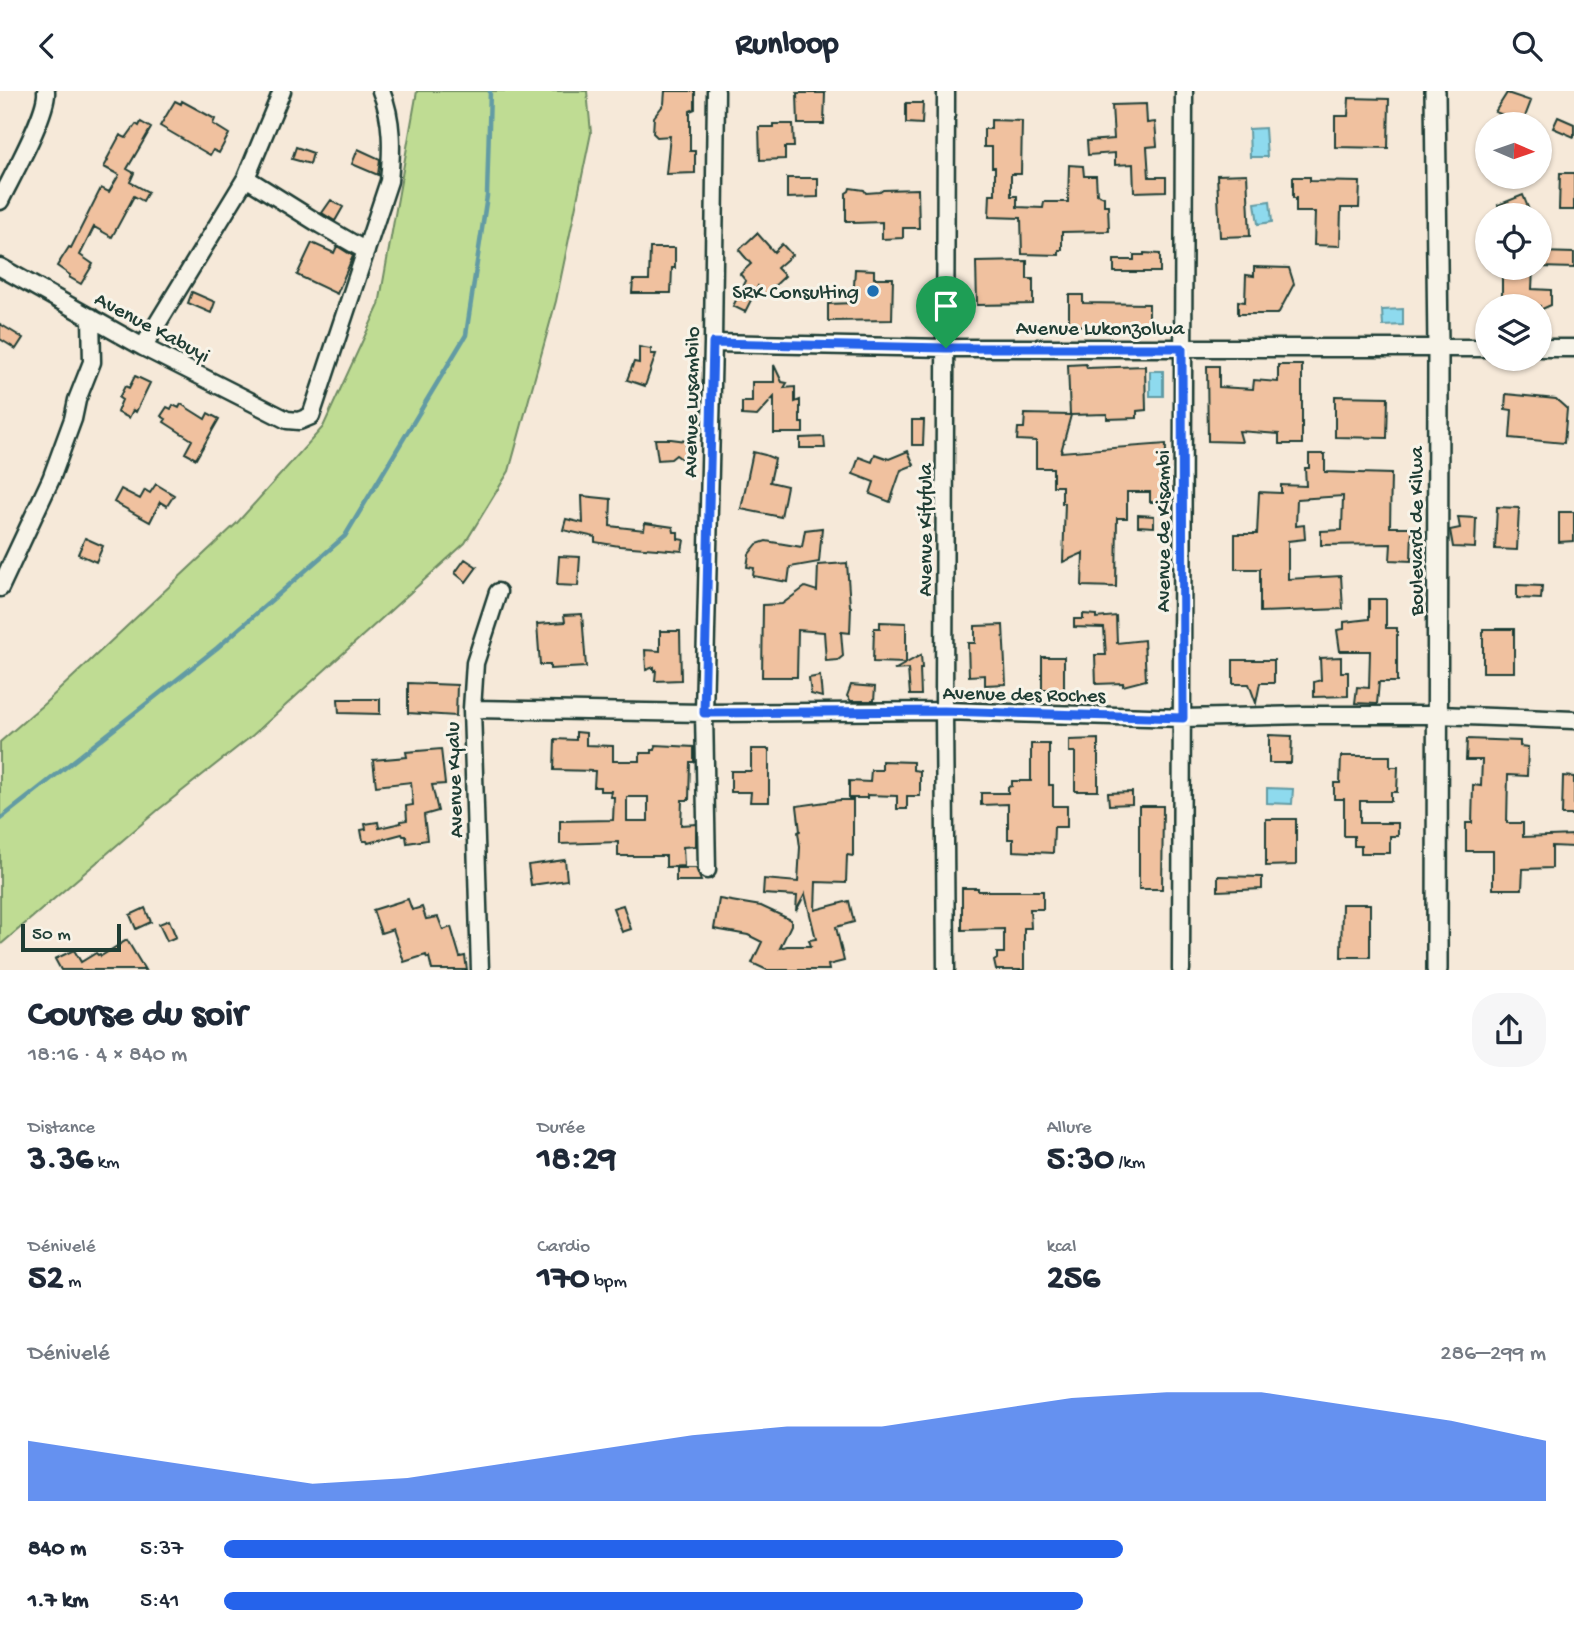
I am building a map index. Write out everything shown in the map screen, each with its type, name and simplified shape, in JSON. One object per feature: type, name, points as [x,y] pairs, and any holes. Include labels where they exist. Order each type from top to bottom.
[{"type":"street","points":[[0,201],[42,115],[47,99],[46,91]]},
{"type":"street","points":[[143,347],[246,178],[282,91]]},
{"type":"street","points":[[246,178],[366,251],[389,181],[392,149],[387,107],[381,91]]},
{"type":"street","name":"Avenue Lusambilo","points":[[707,870],[704,713],[716,91]]},
{"type":"street","name":"Avenue Kifufula","points":[[946,91],[946,970]]},
{"type":"street","name":"Avenue de Kisambi","points":[[1181,970],[1184,91]]},
{"type":"street","name":"Boulevard de Kilwa","points":[[1435,91],[1438,348],[1437,970]]},
{"type":"street","name":"Avenue Kabuyi","points":[[0,267],[143,347],[287,420],[299,421],[311,416],[366,251]]},
{"type":"street","points":[[0,588],[51,479],[73,419],[77,400],[92,362],[91,317]]},
{"type":"street","name":"Avenue Lukonzolwa","points":[[713,343],[946,348],[1475,348]]},
{"type":"street","points":[[1552,348],[1574,348]]},
{"type":"street","name":"Avenue Kyalu","points":[[480,970],[472,709],[475,663],[498,592]]},
{"type":"street","name":"Avenue des Roches","points":[[472,709],[704,713],[944,711],[1183,718],[1438,715],[1574,720]]},
{"type":"green space","points":[[417,91],[587,91],[591,133],[556,301],[509,471],[465,543],[253,735],[158,810],[0,945],[0,742],[237,523],[323,427],[379,305]]},
{"type":"water","points":[[1265,128],[1267,157],[1250,157],[1249,129]]},
{"type":"water","points":[[1270,201],[1272,222],[1258,224],[1255,203]]},
{"type":"water","points":[[1403,309],[1403,325],[1383,326],[1382,310]]},
{"type":"water","points":[[1150,371],[1163,371],[1163,396],[1150,396]]},
{"type":"water","points":[[1267,788],[1293,789],[1292,804],[1267,803]]},
{"type":"building","points":[[665,91],[695,91],[695,109],[690,111],[690,151],[695,151],[695,173],[666,174],[670,136],[657,137],[653,133],[654,117],[664,104]]},
{"type":"building","points":[[797,93],[825,93],[824,124],[798,124]]},
{"type":"building","points":[[1507,93],[1531,101],[1527,112],[1495,112]]},
{"type":"building","points":[[1349,98],[1389,99],[1388,148],[1335,147],[1335,116],[1348,116]]},
{"type":"building","points":[[175,101],[181,104],[182,101],[215,119],[213,124],[229,134],[219,153],[213,150],[210,155],[160,126]]},
{"type":"building","points":[[906,103],[923,103],[922,124],[906,123]]},
{"type":"building","points":[[1146,104],[1147,123],[1155,122],[1157,146],[1147,147],[1149,177],[1166,177],[1166,191],[1134,192],[1133,164],[1115,165],[1115,153],[1088,155],[1087,141],[1114,139],[1112,105]]},
{"type":"building","points":[[1558,117],[1574,124],[1574,137],[1553,128]]},
{"type":"building","points":[[991,120],[1022,121],[1021,174],[1011,174],[1011,196],[1017,196],[1017,207],[1043,208],[1044,202],[1068,202],[1069,165],[1083,166],[1084,176],[1096,176],[1097,194],[1104,197],[1104,205],[1108,205],[1109,231],[1062,232],[1062,250],[1059,250],[1059,255],[1022,254],[1021,218],[989,217],[990,194],[995,194],[995,167],[992,167],[992,147],[984,147],[984,129],[991,129]]},
{"type":"building","points":[[141,122],[151,128],[127,169],[134,173],[130,182],[148,192],[143,201],[134,196],[112,237],[94,227],[80,255],[93,264],[81,284],[57,266],[69,247],[71,248],[101,188],[109,192],[119,175],[104,167],[120,135],[126,138],[136,124],[139,126]]},
{"type":"building","points":[[773,124],[793,124],[794,147],[785,147],[785,159],[760,160],[759,127],[773,127]]},
{"type":"building","points":[[296,147],[313,153],[310,164],[292,159]]},
{"type":"building","points":[[358,149],[380,159],[378,175],[352,164]]},
{"type":"building","points":[[1560,173],[1574,173],[1574,210],[1559,210]]},
{"type":"building","points":[[1247,174],[1250,236],[1220,237],[1217,175]]},
{"type":"building","points":[[1293,177],[1310,177],[1310,181],[1360,182],[1359,208],[1341,208],[1340,246],[1314,245],[1315,212],[1296,212]]},
{"type":"building","points":[[787,178],[818,178],[818,197],[787,198]]},
{"type":"building","points":[[850,188],[864,190],[866,193],[918,189],[919,228],[903,228],[903,238],[882,239],[882,222],[846,221],[846,193]]},
{"type":"building","points":[[1523,195],[1526,203],[1503,203]]},
{"type":"building","points":[[331,200],[343,207],[335,221],[322,213]]},
{"type":"building","points":[[757,233],[774,252],[782,244],[792,255],[777,268],[785,276],[765,295],[758,286],[745,312],[733,306],[746,281],[740,274],[751,264],[739,250]]},
{"type":"building","points":[[312,243],[334,253],[337,246],[353,256],[337,294],[297,275]]},
{"type":"building","points":[[650,248],[675,248],[671,293],[632,293],[633,280],[649,280]]},
{"type":"building","points":[[1552,252],[1574,253],[1574,268],[1552,267]]},
{"type":"building","points":[[1160,254],[1160,272],[1114,272],[1114,260],[1134,260],[1134,255]]},
{"type":"building","points":[[1027,261],[1027,279],[1033,279],[1033,304],[977,305],[976,262]]},
{"type":"building","points":[[1254,267],[1289,268],[1294,284],[1278,314],[1238,314],[1238,301],[1245,302],[1246,275],[1254,276]]},
{"type":"building","name":"SRK Consulting","points":[[855,269],[874,270],[874,278],[893,278],[892,320],[828,321],[828,304],[853,303]]},
{"type":"building","points":[[1502,280],[1532,280],[1532,289],[1551,290],[1551,294],[1502,294]]},
{"type":"building","points":[[192,292],[215,302],[211,313],[188,303]]},
{"type":"building","points":[[1069,295],[1083,295],[1083,303],[1149,304],[1149,330],[1069,325]]},
{"type":"building","points":[[0,324],[23,338],[16,349],[0,339]]},
{"type":"building","points":[[639,347],[651,349],[651,354],[656,354],[645,386],[627,380],[634,362],[639,363]]},
{"type":"building","points":[[1086,364],[1087,368],[1145,366],[1146,410],[1137,411],[1137,418],[1107,419],[1107,414],[1070,415],[1068,365]]},
{"type":"building","points":[[774,365],[782,382],[787,383],[784,388],[795,387],[795,402],[800,400],[803,433],[774,433],[774,397],[757,416],[742,415],[742,402],[752,402],[752,382],[774,382]]},
{"type":"building","points":[[1278,365],[1302,365],[1302,444],[1279,444],[1279,434],[1239,431],[1242,442],[1208,441],[1207,366],[1219,366],[1219,387],[1253,389],[1254,380],[1278,382]]},
{"type":"building","points":[[135,376],[150,383],[136,412],[133,410],[129,418],[117,412],[122,400],[119,398],[125,386],[129,388]]},
{"type":"building","points":[[1506,394],[1556,399],[1567,409],[1564,443],[1510,438],[1512,410],[1505,409]]},
{"type":"building","points":[[1335,396],[1388,397],[1387,438],[1335,437]]},
{"type":"building","points":[[181,404],[205,419],[208,413],[219,419],[196,459],[185,453],[192,440],[164,422],[166,419],[161,416],[167,407],[171,409],[173,405],[179,408]]},
{"type":"building","points":[[1025,414],[1071,415],[1061,452],[1166,444],[1165,502],[1150,502],[1150,492],[1127,492],[1127,518],[1117,518],[1116,587],[1082,586],[1083,553],[1063,562],[1065,503],[1062,503],[1062,486],[1053,486],[1053,468],[1036,468],[1036,441],[1017,440],[1018,428],[1024,428]]},
{"type":"building","points":[[912,420],[924,420],[923,445],[912,445]]},
{"type":"building","points":[[824,437],[825,448],[800,448],[800,438]]},
{"type":"building","points":[[655,439],[686,441],[686,455],[683,460],[676,455],[671,459],[658,460]]},
{"type":"building","points":[[908,451],[914,465],[901,470],[890,502],[870,494],[874,482],[853,474],[859,457],[872,462],[875,454],[889,459]]},
{"type":"building","points":[[753,452],[775,459],[770,482],[787,486],[781,517],[741,509]]},
{"type":"building","points":[[1309,454],[1325,454],[1325,472],[1391,474],[1390,527],[1412,527],[1411,561],[1390,560],[1391,544],[1321,545],[1321,531],[1342,530],[1343,496],[1297,499],[1296,526],[1304,525],[1305,539],[1288,541],[1288,579],[1341,576],[1343,609],[1260,612],[1260,569],[1235,569],[1235,534],[1257,534],[1259,492],[1281,493],[1281,485],[1306,486],[1305,468],[1309,468]]},
{"type":"building","points":[[156,484],[174,495],[167,506],[160,502],[150,522],[114,502],[121,489],[140,499],[145,490],[150,493]]},
{"type":"building","points":[[582,496],[611,499],[610,526],[644,530],[645,523],[673,527],[674,532],[678,532],[678,539],[684,540],[682,551],[595,542],[595,537],[563,530],[566,519],[583,523]]},
{"type":"building","points":[[1497,507],[1519,508],[1517,550],[1495,549]]},
{"type":"building","points":[[1559,512],[1574,512],[1574,541],[1559,542]]},
{"type":"building","points":[[1138,515],[1154,516],[1154,527],[1138,526]]},
{"type":"building","points":[[1458,517],[1476,518],[1475,548],[1453,547],[1450,530],[1460,528]]},
{"type":"building","points":[[822,528],[819,562],[790,567],[788,582],[753,576],[754,568],[747,567],[749,554],[757,544],[766,541],[802,547],[805,530]]},
{"type":"building","points":[[85,538],[103,546],[96,562],[78,554]]},
{"type":"building","points":[[559,556],[580,557],[578,586],[557,585]]},
{"type":"building","points":[[465,559],[477,567],[466,582],[455,573]]},
{"type":"building","points":[[847,563],[851,607],[850,633],[841,632],[843,656],[838,660],[826,661],[824,632],[798,630],[797,677],[762,677],[763,605],[782,604],[805,587],[817,591],[818,565]]},
{"type":"building","points":[[1517,585],[1542,586],[1541,599],[1517,598]]},
{"type":"building","points":[[1369,599],[1386,599],[1386,628],[1397,628],[1397,682],[1379,682],[1377,704],[1355,703],[1357,687],[1369,688],[1370,651],[1340,651],[1337,630],[1344,629],[1344,622],[1369,619]]},
{"type":"building","points":[[582,614],[586,667],[550,669],[550,665],[540,665],[537,624],[565,622],[564,615]]},
{"type":"building","points":[[1083,614],[1096,615],[1096,618],[1116,616],[1117,643],[1144,640],[1146,680],[1123,686],[1123,683],[1096,684],[1095,655],[1106,655],[1104,628],[1074,627],[1074,619],[1083,619]]},
{"type":"building","points":[[880,622],[906,623],[906,663],[873,662],[874,628],[880,628]]},
{"type":"building","points":[[1003,625],[1006,684],[985,685],[985,675],[969,676],[968,643],[975,643],[975,626]]},
{"type":"building","points":[[1483,629],[1514,629],[1514,672],[1483,672]]},
{"type":"building","points":[[660,631],[680,631],[681,680],[655,681],[654,667],[646,670],[645,650],[660,651]]},
{"type":"building","points":[[921,655],[921,695],[910,695],[908,669],[894,670]]},
{"type":"building","points":[[1042,657],[1064,657],[1064,690],[1042,690]]},
{"type":"building","points":[[1341,657],[1341,672],[1348,672],[1348,696],[1314,697],[1314,682],[1321,680],[1320,658]]},
{"type":"building","points":[[1233,660],[1274,660],[1274,683],[1260,683],[1256,703],[1249,684],[1233,684]]},
{"type":"building","points":[[820,676],[822,697],[811,694],[809,678]]},
{"type":"building","points":[[408,683],[457,685],[456,716],[408,713]]},
{"type":"building","points":[[851,685],[875,687],[874,701],[851,701],[847,696]]},
{"type":"building","points":[[338,699],[380,699],[380,714],[339,713]]},
{"type":"building","points":[[576,732],[586,733],[586,745],[613,746],[613,761],[640,761],[640,753],[652,753],[656,745],[694,747],[694,762],[690,762],[689,800],[682,800],[681,825],[696,824],[696,846],[683,847],[684,866],[666,867],[666,856],[618,856],[618,842],[560,844],[560,821],[613,820],[614,797],[610,797],[611,791],[600,791],[600,787],[594,787],[595,771],[554,770],[555,739],[576,740]],"holes":[[[627,797],[648,797],[648,821],[627,821]]]},
{"type":"building","points":[[1269,735],[1292,736],[1291,763],[1269,763]]},
{"type":"building","points":[[1098,739],[1098,791],[1075,791],[1075,752],[1069,752],[1069,740]]},
{"type":"building","points":[[1467,739],[1520,741],[1520,746],[1528,747],[1527,776],[1508,775],[1507,823],[1523,823],[1523,837],[1574,835],[1574,847],[1552,846],[1552,868],[1523,869],[1522,889],[1493,889],[1493,851],[1466,851],[1466,823],[1472,823],[1473,785],[1481,786],[1482,760],[1466,760]]},
{"type":"building","points":[[1031,744],[1049,744],[1049,785],[1053,785],[1053,806],[1067,806],[1067,827],[1054,827],[1053,853],[1013,851],[1013,839],[1008,839],[1008,804],[981,805],[981,793],[1008,793],[1012,781],[1031,781]]},
{"type":"building","points":[[441,749],[445,784],[432,785],[438,811],[424,815],[427,840],[407,843],[406,836],[402,834],[368,843],[363,841],[361,830],[366,829],[365,824],[378,822],[379,828],[401,823],[407,820],[406,806],[413,805],[411,782],[376,786],[373,760],[407,757],[406,752]]},
{"type":"building","points":[[751,749],[769,749],[769,802],[750,802],[751,792],[731,792],[731,771],[751,771]]},
{"type":"building","points":[[1341,756],[1390,756],[1390,767],[1398,767],[1397,792],[1391,792],[1391,801],[1360,801],[1360,823],[1398,823],[1398,836],[1390,836],[1390,853],[1361,853],[1361,846],[1354,846],[1354,836],[1344,836],[1344,799],[1334,799],[1334,783],[1340,783]]},
{"type":"building","points":[[882,761],[913,762],[913,770],[920,771],[920,796],[907,796],[907,809],[897,809],[897,796],[867,795],[867,798],[849,798],[849,781],[870,782],[871,770],[882,770]]},
{"type":"building","points":[[1563,776],[1574,777],[1574,815],[1562,815]]},
{"type":"building","points":[[1132,792],[1132,804],[1109,805],[1108,793]]},
{"type":"building","points":[[853,800],[853,856],[847,855],[846,883],[816,882],[815,910],[849,901],[854,922],[836,927],[844,961],[828,965],[829,970],[767,970],[752,963],[762,942],[748,935],[714,929],[719,899],[761,906],[791,920],[780,948],[811,946],[809,940],[816,939],[805,894],[796,911],[797,896],[763,894],[764,879],[798,882],[800,831],[797,806]]},
{"type":"building","points":[[1139,806],[1163,806],[1162,889],[1139,889]]},
{"type":"building","points":[[1266,819],[1296,819],[1296,865],[1266,866]]},
{"type":"building","points":[[565,860],[567,880],[531,885],[528,865]]},
{"type":"building","points":[[676,868],[696,868],[701,881],[676,881]]},
{"type":"building","points":[[1218,876],[1262,877],[1262,889],[1218,891]]},
{"type":"building","points":[[962,888],[978,888],[978,891],[1043,891],[1043,909],[1030,909],[1031,928],[1024,928],[1024,970],[996,970],[994,961],[997,959],[997,953],[1004,953],[1004,929],[962,930]]},
{"type":"building","points":[[408,899],[412,910],[422,907],[426,919],[438,917],[443,930],[451,927],[460,957],[465,956],[467,970],[432,970],[426,955],[404,962],[393,929],[381,933],[373,910]]},
{"type":"building","points":[[1342,904],[1370,904],[1370,957],[1341,957]]},
{"type":"building","points":[[623,905],[631,929],[622,932],[613,908]]},
{"type":"building","points":[[145,908],[151,922],[136,929],[130,915]]},
{"type":"building","points":[[169,920],[176,937],[167,941],[159,924]]},
{"type":"building","points":[[127,940],[145,970],[61,970],[55,959],[74,950],[81,962],[96,953],[101,956]]},
{"type":"waterway","points":[[0,819],[217,648],[345,536],[466,335],[487,196],[490,91]]},
{"type":"place","name":"SRK Consulting","points":[[873,291]]},
{"type":"route","points":[[713,343],[946,348],[1182,348],[1183,718],[944,711],[704,713],[713,343]]}]
